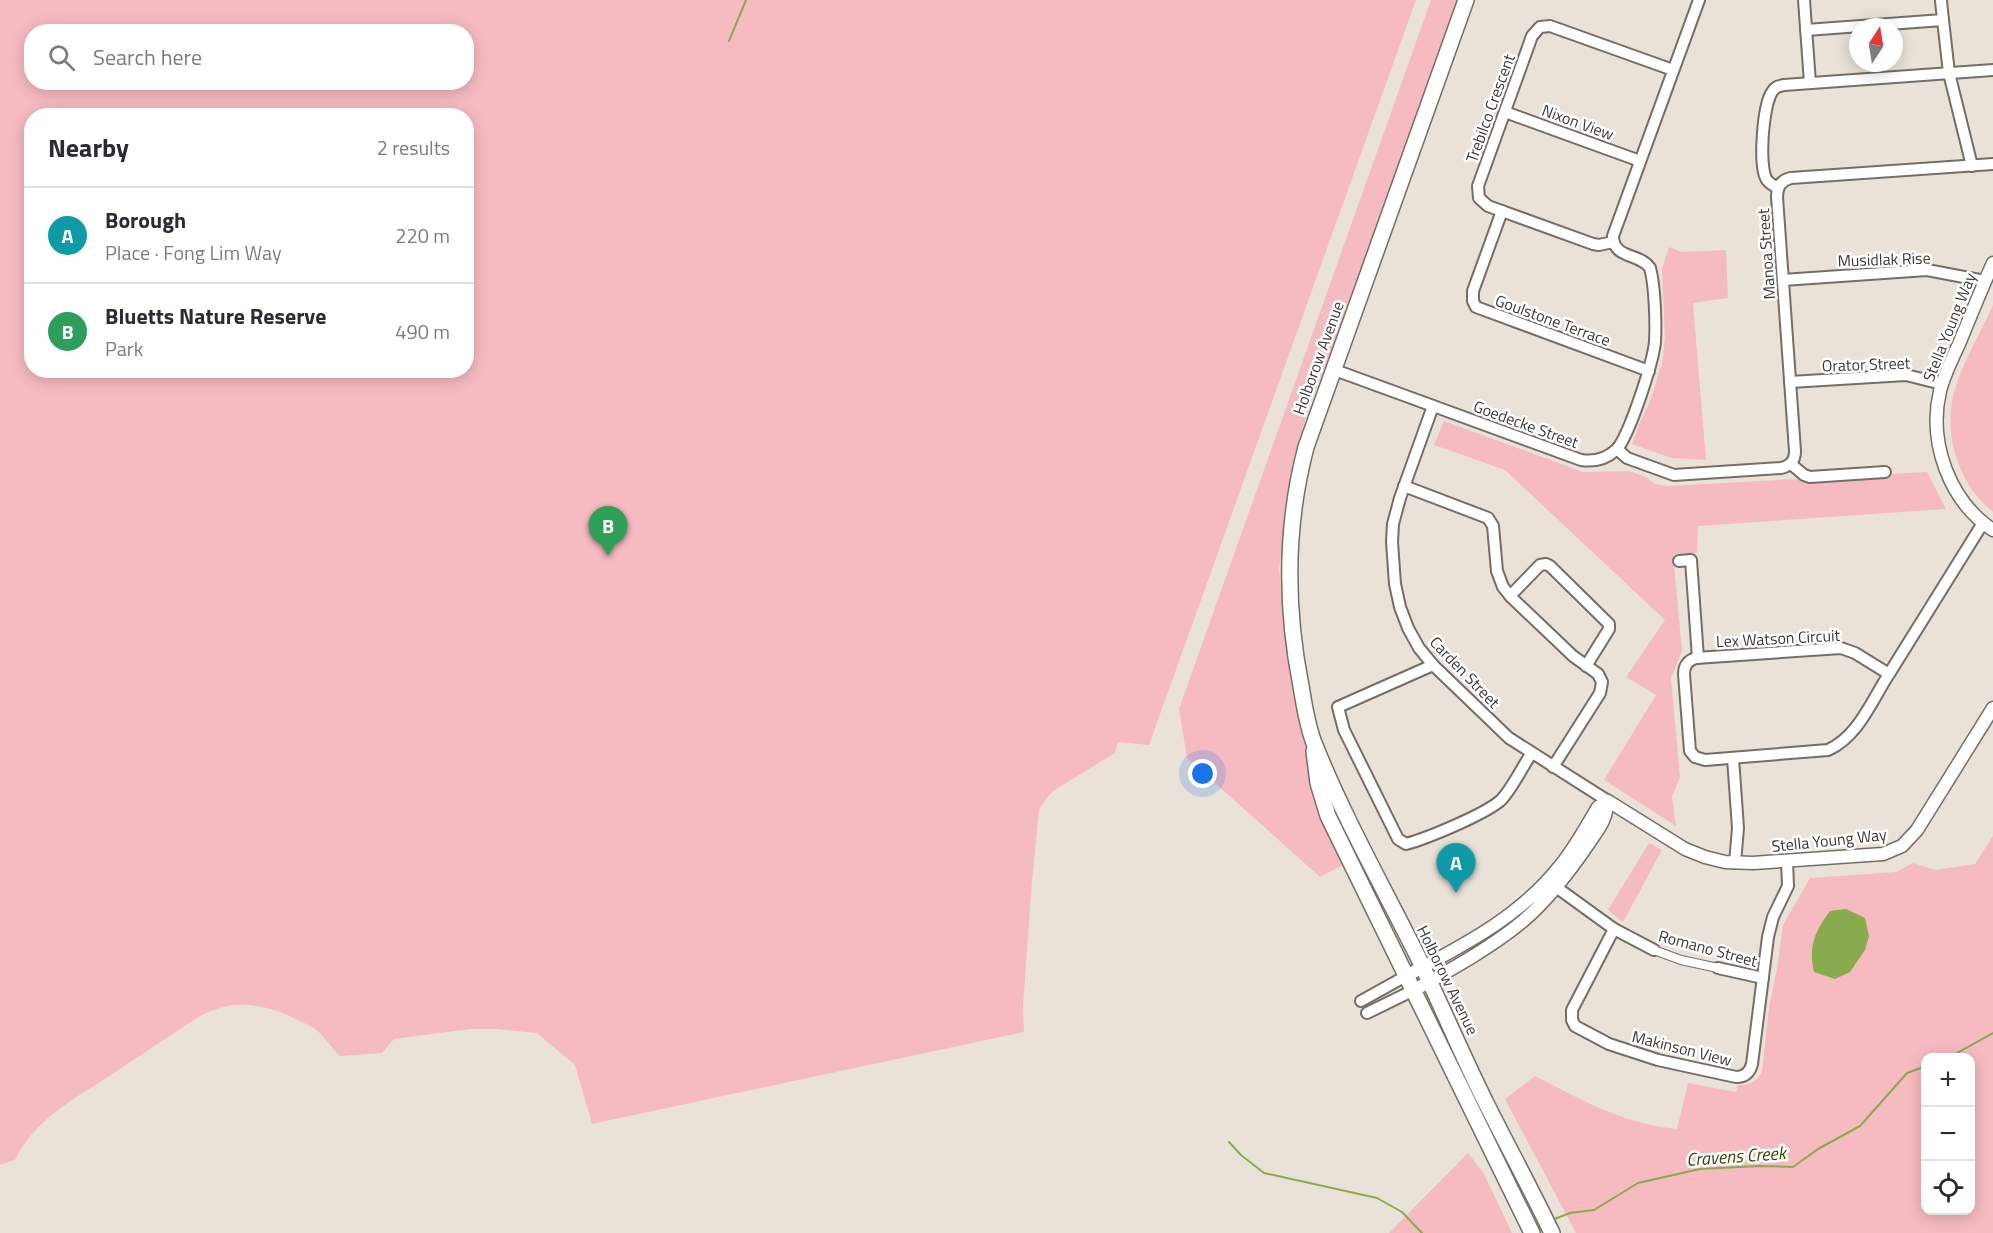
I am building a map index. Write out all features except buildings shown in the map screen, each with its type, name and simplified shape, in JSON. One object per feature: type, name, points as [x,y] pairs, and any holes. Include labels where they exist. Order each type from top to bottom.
[{"type":"main road","name":"Holborow Avenue","points":[[1466,0],[1311,429],[1293,504],[1289,581],[1291,619],[1300,680],[1313,742],[1317,781],[1328,816],[1532,1233]]},
{"type":"main road","name":"Holborow Avenue","points":[[1313,742],[1487,1104],[1552,1233]]},
{"type":"street","points":[[1699,0],[1614,234],[1613,242],[1619,251],[1643,261],[1651,271],[1655,332],[1649,371],[1626,435],[1617,449],[1627,458],[1674,475],[1781,468],[1791,464],[1810,477],[1885,472]]},
{"type":"street","points":[[1804,0],[1810,83]]},
{"type":"street","points":[[1941,1],[1949,73],[1972,166]]},
{"type":"street","points":[[1806,30],[1943,20]]},
{"type":"street","name":"Trebilco Crescent","points":[[1613,242],[1593,244],[1483,204],[1477,191],[1532,36],[1538,29],[1545,25],[1550,26],[1673,70]]},
{"type":"street","points":[[1778,188],[1768,182],[1764,172],[1762,135],[1770,97],[1775,88],[1781,85],[1993,70]]},
{"type":"street","name":"Nixon View","points":[[1505,112],[1640,161]]},
{"type":"street","name":"Manoa Street","points":[[1791,464],[1795,451],[1778,188],[1789,179],[1993,164]]},
{"type":"street","name":"Goulstone Terrace","points":[[1502,211],[1473,291],[1472,298],[1476,307],[1649,371]]},
{"type":"street","name":"Stella Young Way","points":[[1988,526],[1970,510],[1958,495],[1946,468],[1937,422],[1937,407],[1942,384],[1993,263]]},
{"type":"street","name":"Musidlak Rise","points":[[1783,280],[1927,270],[1985,281]]},
{"type":"street","name":"Goedecke Street","points":[[1332,369],[1581,460],[1597,460],[1617,449]]},
{"type":"street","name":"Orator Street","points":[[1790,382],[1906,375],[1942,384]]},
{"type":"street","name":"Carden Street","points":[[1433,406],[1404,486],[1392,533],[1395,584],[1408,628],[1419,648],[1433,665],[1509,738],[1608,801]]},
{"type":"street","points":[[1404,486],[1490,519],[1494,529],[1499,576],[1510,596],[1573,656],[1599,675],[1602,688],[1553,767]]},
{"type":"street","name":"Lex Watson Circuit","points":[[1889,674],[1855,653],[1841,648],[1698,658],[1688,662],[1683,674],[1689,748],[1693,756],[1700,759],[1733,758],[1815,752],[1834,747],[1845,739],[1855,728],[1988,526]]},
{"type":"street","name":"Lex Watson Circuit","points":[[1679,561],[1691,560],[1698,658]]},
{"type":"street","points":[[1510,596],[1540,565],[1550,566],[1609,624],[1609,629],[1586,666]]},
{"type":"street","points":[[1433,665],[1338,707],[1344,730],[1398,839],[1406,844],[1417,841],[1470,818],[1501,800],[1532,754]]},
{"type":"street","name":"Stella Young Way","points":[[1608,801],[1685,849],[1715,860],[1735,863],[1787,861],[1876,855],[1889,852],[1902,846],[1917,831],[1993,708]]},
{"type":"street","points":[[1733,758],[1737,828],[1735,863]]},
{"type":"street","points":[[1367,1013],[1410,983],[1512,929],[1524,920],[1572,869],[1607,815],[1607,802],[1598,807],[1562,865],[1540,890],[1515,912],[1426,974]]},
{"type":"street","name":"Makinson View","points":[[1614,929],[1573,1008],[1572,1020],[1577,1027],[1641,1056],[1736,1077],[1745,1075],[1752,1064],[1771,924],[1788,886],[1787,861]]},
{"type":"street","name":"Romano Street","points":[[1556,887],[1614,929],[1653,950],[1681,960],[1763,978]]},
{"type":"street","points":[[1361,1001],[1410,983]]},
{"type":"shaded area","points":[[0,0],[1416,0],[1149,745],[1118,742],[1115,753],[1053,791],[1039,810],[1023,1006],[1024,1032],[592,1124],[575,1065],[537,1033],[470,1029],[394,1039],[382,1053],[340,1056],[315,1029],[294,1018],[257,1006],[233,1005],[197,1018],[57,1111],[33,1133],[15,1160],[0,1165]]},
{"type":"shaded area","points":[[1431,0],[1459,0],[1363,269],[1309,407],[1293,461],[1279,570],[1296,696],[1318,810],[1343,865],[1320,877],[1187,758],[1179,709]]},
{"type":"shaded area","points":[[1669,247],[1682,252],[1726,250],[1728,298],[1693,303],[1706,460],[1671,458],[1632,444],[1650,401],[1662,363],[1665,339],[1662,269]]},
{"type":"shaded area","points":[[1993,305],[1993,512],[1970,487],[1962,471],[1955,455],[1950,420],[1956,386],[1968,355]]},
{"type":"shaded area","points":[[1444,421],[1583,472],[1629,471],[1646,477],[1655,484],[1667,486],[1927,472],[1946,509],[1698,526],[1697,553],[1673,554],[1682,651],[1671,678],[1680,777],[1672,797],[1676,826],[1604,780],[1656,695],[1626,677],[1665,620],[1505,470],[1434,445]]},
{"type":"shaded area","points":[[1993,836],[1993,1233],[1576,1233],[1505,1099],[1535,1076],[1603,1110],[1639,1122],[1677,1129],[1688,1083],[1736,1092],[1738,1085],[1752,1083],[1762,1072],[1769,1007],[1783,925],[1810,878],[1896,872],[1913,863],[1935,870],[1975,864]]},
{"type":"shaded area","points":[[1649,843],[1662,850],[1623,922],[1608,910]]},
{"type":"shaded area","points":[[1846,909],[1865,918],[1869,936],[1865,950],[1850,972],[1835,979],[1814,972],[1812,946],[1820,926],[1830,911]]},
{"type":"shaded area","points":[[1468,1153],[1484,1174],[1512,1233],[1389,1233]]},
{"type":"waterway","points":[[729,41],[746,0]]},
{"type":"waterway","points":[[1957,1053],[1993,1033]]},
{"type":"waterway","name":"Cravens Creek","points":[[1552,1220],[1570,1213],[1594,1210],[1638,1183],[1700,1169],[1793,1167],[1818,1149],[1860,1126],[1907,1073],[1921,1068]]},
{"type":"waterway","points":[[1229,1142],[1264,1173],[1377,1198],[1402,1212],[1422,1233]]},
{"type":"place","name":"Bluetts Nature Reserve","points":[[608,556]]},
{"type":"place","name":"Borough","points":[[1456,893]]}]
